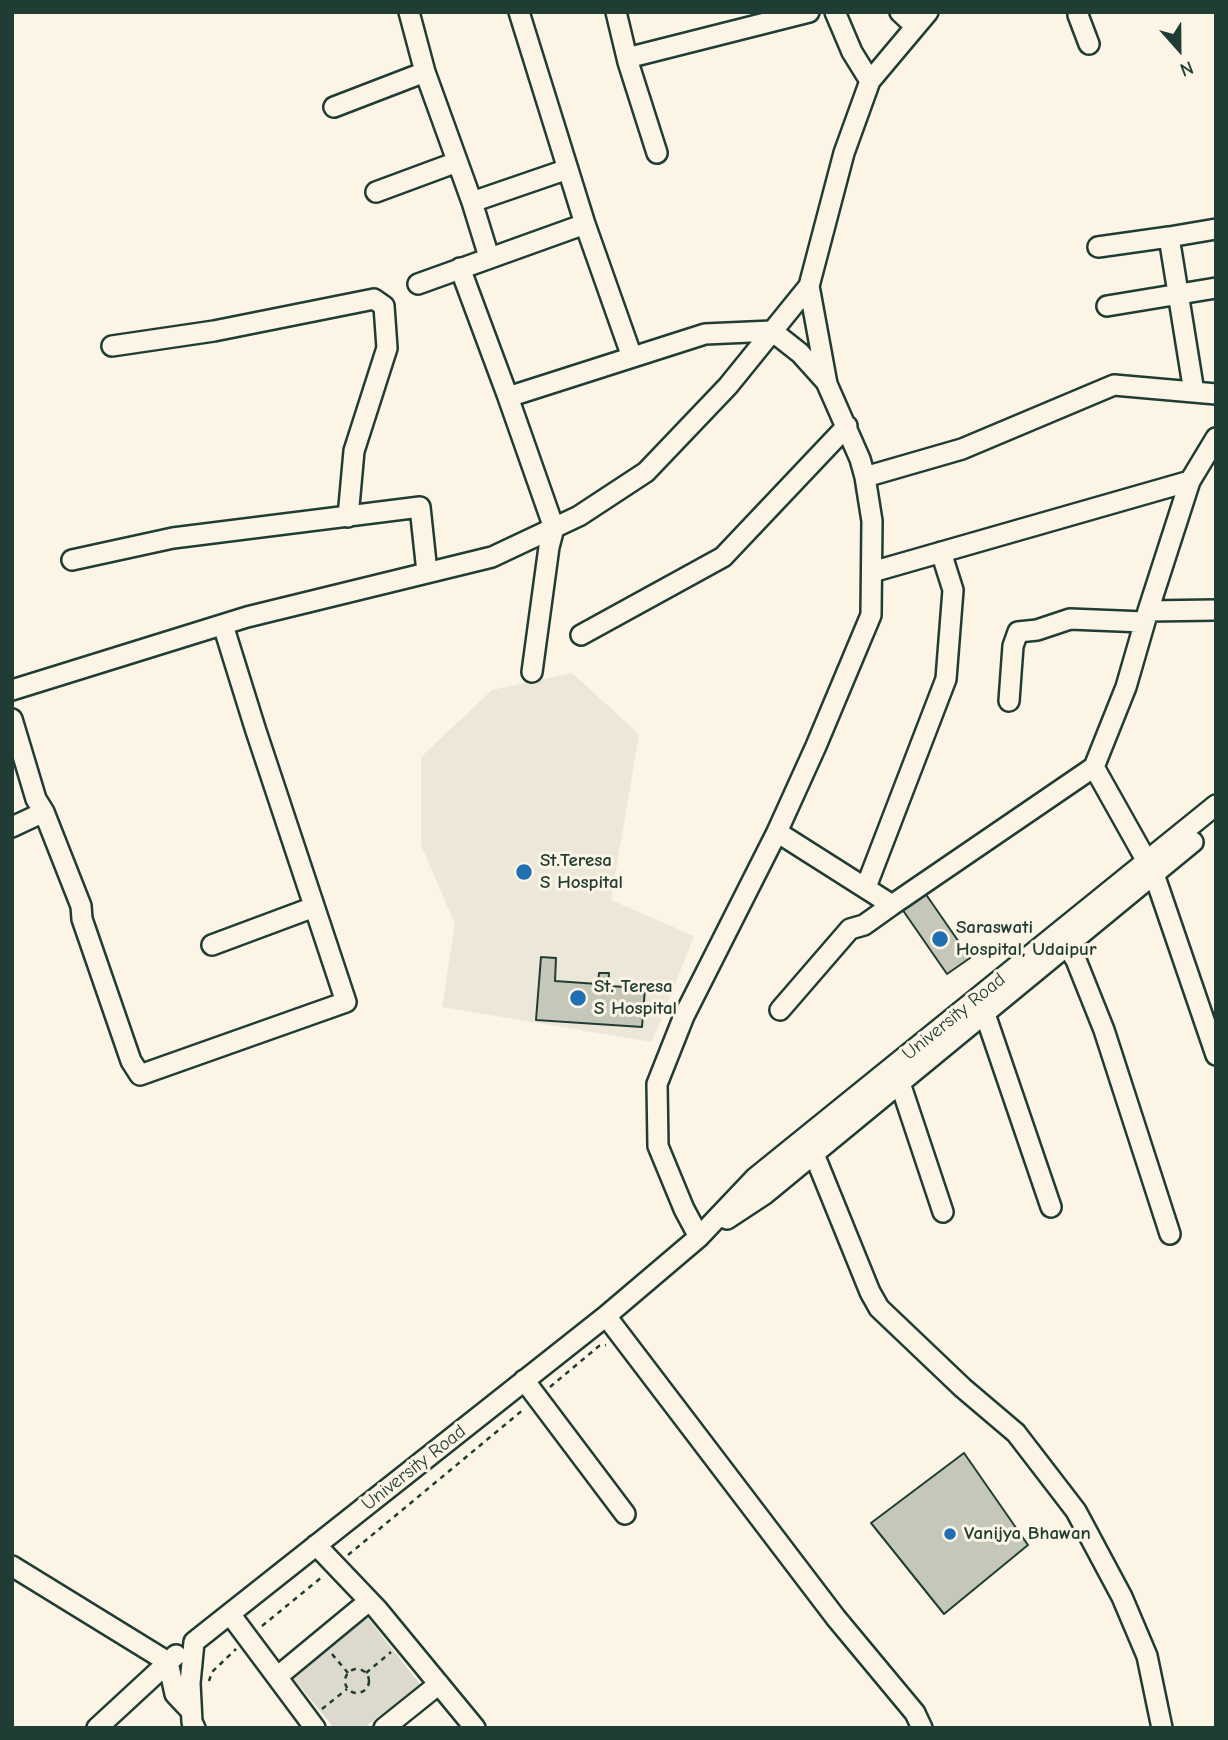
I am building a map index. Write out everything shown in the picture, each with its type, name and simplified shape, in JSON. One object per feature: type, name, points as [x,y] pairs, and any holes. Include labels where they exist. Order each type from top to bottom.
[{"type":"street","points":[[409,12],[425,72],[489,257]]},
{"type":"street","points":[[519,12],[585,224],[632,357]]},
{"type":"street","points":[[616,12],[627,58],[657,153]]},
{"type":"street","points":[[627,58],[809,12]]},
{"type":"street","points":[[835,12],[852,52],[870,80]]},
{"type":"street","points":[[12,690],[223,625],[492,557],[579,516],[646,472],[728,386],[809,286],[844,153],[870,80],[922,19],[900,12]]},
{"type":"street","points":[[1079,12],[1088,44]]},
{"type":"street","points":[[334,107],[425,72]]},
{"type":"street","points":[[376,192],[457,162]]},
{"type":"street","points":[[472,202],[568,169]]},
{"type":"street","points":[[418,284],[585,224]]},
{"type":"street","points":[[1098,247],[1216,229]]},
{"type":"street","points":[[1169,237],[1194,393]]},
{"type":"street","points":[[460,268],[554,528],[532,672]]},
{"type":"street","points":[[809,286],[827,384]]},
{"type":"street","points":[[1107,306],[1216,288]]},
{"type":"street","points":[[112,346],[214,331],[374,299],[384,306],[387,348],[354,451],[348,517]]},
{"type":"street","points":[[508,397],[705,334],[772,331],[800,352],[827,384],[847,426],[865,477],[872,521],[871,615],[777,832],[684,1016],[657,1084],[658,1146],[684,1209],[699,1237]]},
{"type":"street","points":[[865,477],[962,449],[1114,385],[1216,394]]},
{"type":"street","points":[[581,635],[723,557],[847,426]]},
{"type":"street","points":[[780,1010],[850,929],[864,925],[1094,767],[1126,687],[1190,481],[1216,438]]},
{"type":"street","points":[[872,572],[1190,481]]},
{"type":"street","points":[[72,560],[173,538],[420,507],[427,572]]},
{"type":"street","points":[[866,887],[946,679],[953,590],[941,552]]},
{"type":"street","points":[[1009,701],[1013,646],[1018,632],[1037,630],[1070,619],[1216,610]]},
{"type":"street","points":[[12,719],[36,799],[81,906],[82,919],[131,1061],[139,1075],[346,1002],[223,625]]},
{"type":"street","points":[[1094,767],[1151,867],[1216,1055]]},
{"type":"street","name":"University Road","points":[[97,1728],[167,1662],[606,1316],[699,1237],[755,1178],[808,1147],[900,1083],[985,1014],[1067,945],[1216,805]]},
{"type":"street","points":[[12,827],[44,813]]},
{"type":"street","name":"University Road","points":[[808,1147],[1151,867],[1216,822]]},
{"type":"street","points":[[777,832],[892,905]]},
{"type":"street","points":[[212,945],[314,907]]},
{"type":"street","points":[[1067,945],[1076,960],[1104,1030],[1170,1234]]},
{"type":"street","points":[[985,1014],[1051,1207]]},
{"type":"street","points":[[900,1083],[943,1212]]},
{"type":"street","points":[[808,1147],[879,1308],[963,1388],[1016,1433],[1076,1511],[1122,1597],[1147,1656],[1162,1728]]},
{"type":"street","points":[[870,1292],[1020,1423],[1086,1508],[1133,1590],[1160,1661],[1175,1728]]},
{"type":"street","points":[[606,1316],[836,1618],[915,1713],[922,1728]]},
{"type":"street","points":[[524,1380],[625,1514]]},
{"type":"street","points":[[316,1545],[369,1601],[475,1728]]},
{"type":"street","points":[[12,1566],[167,1662],[175,1694],[193,1719]]},
{"type":"street","points":[[277,1677],[369,1601]]},
{"type":"street","points":[[230,1614],[312,1724]]},
{"type":"street","points":[[193,1719],[190,1683],[194,1642]]},
{"type":"street","points":[[384,1728],[439,1684]]},
{"type":"path","points":[[208,1683],[212,1672],[248,1638],[537,1398]]},
{"type":"path","points":[[321,1641],[348,1672]]},
{"type":"path","points":[[365,1673],[396,1648]]},
{"type":"path","points":[[348,1672],[357,1670],[365,1673]]},
{"type":"path","points":[[348,1672],[345,1680],[348,1688],[355,1694],[363,1691],[368,1682],[365,1673]]},
{"type":"path","points":[[312,1724],[348,1688]]},
{"type":"shaded area","name":"St.Teresa S Hospital","points":[[572,673],[639,734],[611,900],[694,936],[652,1042],[442,1007],[455,924],[421,845],[421,757],[492,690]]},
{"type":"shaded area","points":[[367,1617],[420,1684],[364,1728],[334,1728],[294,1679]]},
{"type":"building","points":[[925,893],[970,958],[947,974],[902,909]]},
{"type":"building","points":[[541,957],[556,958],[555,981],[598,984],[599,973],[609,973],[608,986],[645,988],[642,1027],[536,1020]]},
{"type":"building","name":"Vanijya Bhawan","points":[[964,1453],[1028,1545],[944,1614],[871,1523]]},
{"type":"place","name":"St.Teresa S Hospital","points":[[524,872]]},
{"type":"place","name":"Saraswati Hospital, Udaipur","points":[[940,939]]},
{"type":"place","name":"St. Teresa S Hospital","points":[[578,998]]},
{"type":"place","name":"Vanijya Bhawan","points":[[950,1534]]}]
